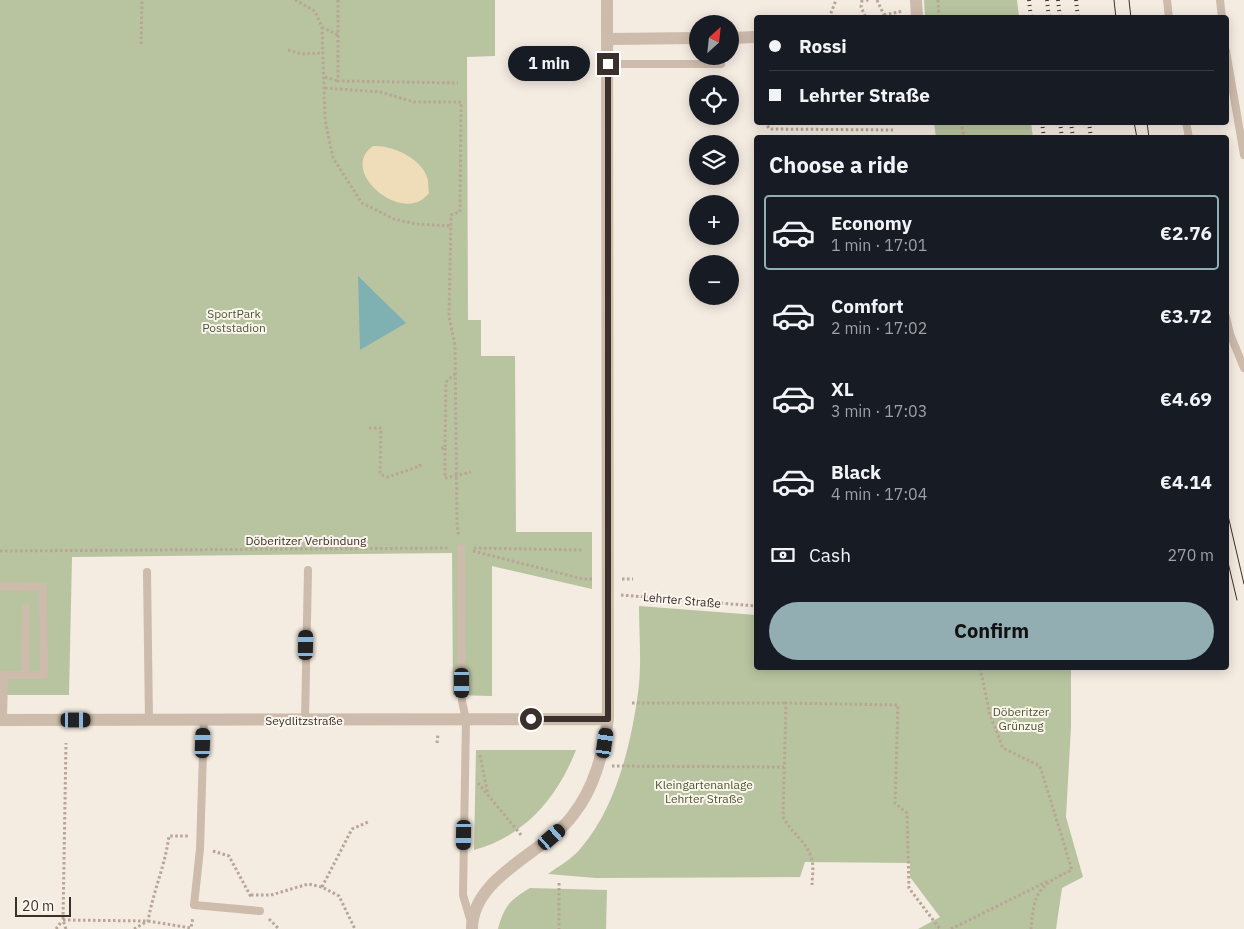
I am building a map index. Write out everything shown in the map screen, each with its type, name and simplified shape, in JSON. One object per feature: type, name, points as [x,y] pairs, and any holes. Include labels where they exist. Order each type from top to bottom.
[{"type":"street","points":[[472,927],[479,903],[494,882],[540,847],[573,815],[600,766],[608,719],[607,0]]},
{"type":"street","points":[[916,0],[917,15]]},
{"type":"street","points":[[739,38],[754,37]]},
{"type":"street","points":[[607,39],[689,38]]},
{"type":"street","name":"Seydlitzstraße","points":[[2,720],[608,719]]},
{"type":"lane","points":[[1167,0],[1169,15]]},
{"type":"lane","points":[[1220,0],[1222,15]]},
{"type":"lane","points":[[608,64],[689,64]]},
{"type":"lane","points":[[1229,68],[1244,155]]},
{"type":"lane","points":[[1229,330],[1244,368]]},
{"type":"lane","points":[[461,548],[462,701],[466,720],[463,895],[472,927]]},
{"type":"lane","points":[[305,720],[308,570]]},
{"type":"lane","points":[[147,572],[149,720]]},
{"type":"lane","points":[[0,586],[43,587],[44,675],[2,675],[2,720]]},
{"type":"lane","points":[[26,608],[26,675]]},
{"type":"lane","points":[[204,720],[200,849],[194,905],[260,911]]},
{"type":"path","points":[[141,44],[142,0]]},
{"type":"path","points":[[295,0],[315,11],[322,27],[325,120],[333,158],[362,203],[394,219],[416,224],[452,226]]},
{"type":"path","points":[[338,0],[338,81]]},
{"type":"path","points":[[830,15],[836,0]]},
{"type":"path","points":[[862,0],[861,7],[865,15]]},
{"type":"path","points":[[877,0],[884,15]]},
{"type":"path","points":[[938,0],[939,15]]},
{"type":"path","points":[[322,27],[338,35]]},
{"type":"path","points":[[288,50],[301,54],[322,53]]},
{"type":"path","points":[[324,77],[338,81],[458,83]]},
{"type":"path","points":[[324,88],[381,92],[414,102],[461,102],[460,212],[451,215],[448,317],[455,345],[456,525],[461,548],[583,550]]},
{"type":"path","points":[[767,125],[770,129],[894,130]]},
{"type":"path","points":[[455,374],[446,382],[445,478],[471,472]]},
{"type":"path","points":[[368,428],[382,430],[380,474],[388,477],[420,466],[420,463]]},
{"type":"path","points":[[441,448],[446,448]]},
{"type":"path","name":"Döberitzer Verbindung","points":[[0,551],[461,548],[583,579],[608,579]]},
{"type":"path","name":"Lehrter Straße","points":[[608,594],[754,606]]},
{"type":"path","points":[[951,929],[1048,880],[1072,870],[1062,832],[1040,766],[1003,748],[990,715],[980,670]]},
{"type":"path","points":[[632,703],[898,705],[895,803],[907,813],[909,888],[940,929]]},
{"type":"path","points":[[786,703],[783,817],[789,829],[807,847],[813,861],[812,885]]},
{"type":"path","points":[[66,743],[63,920],[66,929]]},
{"type":"path","points":[[479,752],[489,798]]},
{"type":"path","points":[[466,766],[489,798],[521,835]]},
{"type":"path","points":[[600,766],[784,767]]},
{"type":"path","points":[[322,888],[352,829],[370,822]]},
{"type":"path","points":[[148,921],[151,901],[166,855],[169,836],[200,837]]},
{"type":"path","points":[[200,849],[229,856],[260,911]]},
{"type":"path","points":[[1031,929],[1033,902],[1048,880]]},
{"type":"path","points":[[558,883],[559,929]]},
{"type":"path","points":[[251,895],[271,895],[308,884],[322,888],[339,896],[355,929]]},
{"type":"path","points":[[63,920],[148,921],[191,928],[194,905]]},
{"type":"path","points":[[56,929],[63,920]]},
{"type":"path","points":[[134,929],[148,921]]},
{"type":"green space","name":"SportPark Poststadion","points":[[0,0],[495,0],[495,56],[467,57],[468,320],[481,320],[481,356],[515,356],[516,532],[592,532],[592,589],[492,566],[492,696],[453,695],[452,553],[72,557],[69,695],[0,695]]},
{"type":"green space","points":[[924,0],[1017,0],[1019,15],[925,15]]},
{"type":"green space","points":[[934,125],[1031,125],[1033,135],[936,135]]},
{"type":"green space","name":"Kleingartenanlage Lehrter Straße","points":[[639,606],[754,615],[754,670],[1071,670],[1071,727],[1066,817],[1083,877],[1062,888],[1056,929],[918,929],[940,917],[910,877],[910,863],[805,862],[800,877],[596,878],[548,874],[574,856],[581,848],[604,814],[613,795],[631,733],[638,693],[640,661]]},
{"type":"green space","points":[[476,750],[576,750],[559,784],[537,813],[509,835],[492,844],[474,850]]},
{"type":"green space","points":[[530,888],[607,890],[606,929],[498,929],[505,909],[517,896]]},
{"type":"sand","points":[[373,146],[397,150],[419,164],[428,179],[429,193],[418,202],[405,204],[391,200],[378,192],[368,181],[363,169],[364,157]]},
{"type":"water","points":[[358,276],[406,323],[360,350]]},
{"type":"tram line","points":[[1114,0],[1116,15]]},
{"type":"tram line","points":[[1129,0],[1131,15]]},
{"type":"tram line","points":[[1135,125],[1136,135]]},
{"type":"tram line","points":[[1147,125],[1149,135]]},
{"type":"tram line","points":[[1229,520],[1244,584]]},
{"type":"tram line","points":[[1229,567],[1237,600]]},
{"type":"railway","points":[[1029,0],[1031,15]]},
{"type":"railway","points":[[1047,0],[1049,15]]},
{"type":"railway","points":[[1058,0],[1060,15]]},
{"type":"railway","points":[[1076,0],[1078,15]]},
{"type":"railway","points":[[1042,125],[1044,135]]},
{"type":"railway","points":[[1060,125],[1062,135]]},
{"type":"railway","points":[[1071,125],[1073,135]]},
{"type":"railway","points":[[1089,125],[1091,135]]},
{"type":"route","points":[[531,719],[608,719],[608,64]]},
{"type":"park label","name":"Döberitzer Grünzug","points":[[1021,718]]}]
